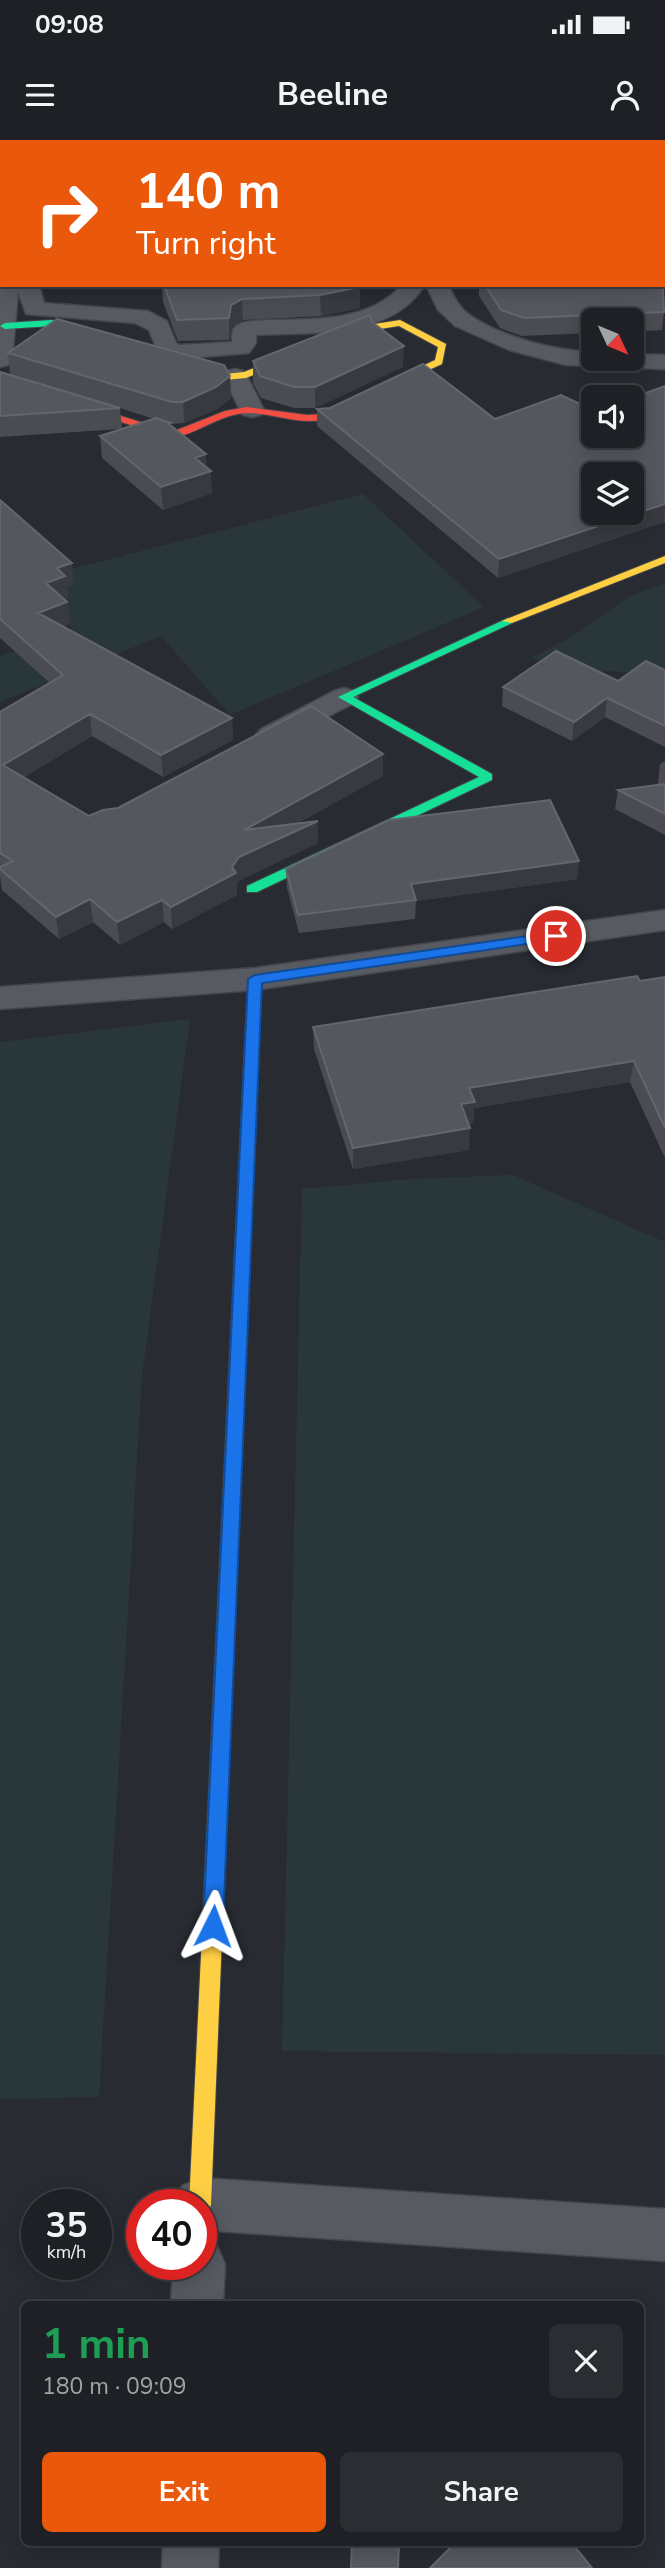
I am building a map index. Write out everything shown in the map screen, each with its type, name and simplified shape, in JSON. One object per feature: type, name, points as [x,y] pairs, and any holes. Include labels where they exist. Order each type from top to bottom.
[{"type":"street","points":[[0,360],[8,287]]},
{"type":"street","points":[[28,287],[34,309],[140,316],[159,326],[166,347],[177,352],[241,348],[244,331],[252,328],[367,319],[406,296],[410,287]]},
{"type":"street","points":[[438,287],[446,305],[463,321],[537,352],[566,358],[665,362]]},
{"type":"street","points":[[5,326],[52,323],[121,342]]},
{"type":"street","points":[[0,381],[172,435],[190,433],[235,411],[252,410],[294,418],[320,418],[439,362],[443,346],[400,323],[365,328],[246,376],[224,377],[145,351]]},
{"type":"street","points":[[235,376],[252,410]]},
{"type":"street","points":[[249,747],[344,697],[487,629],[665,559]]},
{"type":"street","points":[[252,889],[488,777],[344,697]]},
{"type":"street","points":[[0,998],[255,979],[665,920]]},
{"type":"street","points":[[201,2189],[255,979]]},
{"type":"street","points":[[217,2205],[665,2235]]},
{"type":"street","points":[[197,2301],[198,2280]]},
{"type":"street","points":[[190,2568],[191,2546]]},
{"type":"shaded area","points":[[363,494],[484,607],[230,715],[161,636],[0,702],[0,656],[54,638],[72,628],[40,577]]},
{"type":"shaded area","points":[[665,583],[665,673],[598,671],[531,658],[571,637],[630,596]]},
{"type":"shaded area","points":[[190,1019],[142,1376],[99,2097],[0,2099],[0,1042]]},
{"type":"shaded area","points":[[513,1175],[665,1242],[665,2055],[282,2051],[302,1189],[412,1179]]},
{"type":"building","points":[[165,287],[360,287],[320,295],[242,299],[231,305],[229,318],[177,320]]},
{"type":"building","points":[[486,287],[663,287],[664,312],[644,313],[644,308],[581,308],[581,316],[524,318],[501,310]]},
{"type":"building","points":[[370,315],[372,322],[404,346],[315,387],[294,387],[260,376],[253,361]]},
{"type":"building","points":[[57,319],[224,365],[230,376],[216,387],[183,402],[172,402],[8,353]]},
{"type":"building","points":[[423,364],[495,419],[561,395],[581,404],[581,448],[644,448],[644,394],[665,386],[665,504],[644,511],[644,462],[581,462],[581,525],[602,525],[499,559],[317,409],[330,408]]},
{"type":"building","points":[[0,372],[120,408],[0,416]]},
{"type":"building","points":[[156,418],[171,423],[169,424],[206,454],[195,458],[211,471],[161,487],[100,436]]},
{"type":"building","points":[[0,500],[72,563],[57,568],[65,576],[46,583],[67,602],[38,613],[232,718],[161,755],[90,714],[3,765],[89,816],[118,808],[311,706],[383,754],[244,830],[318,821],[239,857],[232,867],[236,873],[171,907],[162,900],[117,922],[90,899],[56,917],[0,869],[13,861],[0,853],[0,712],[63,675],[0,619]]},
{"type":"building","points":[[556,651],[618,681],[646,661],[665,670],[665,726],[607,698],[574,722],[503,687]]},
{"type":"building","points":[[665,784],[665,814],[618,790]]},
{"type":"building","points":[[550,800],[579,861],[411,884],[416,900],[298,915],[286,869],[389,820]]},
{"type":"building","points":[[637,976],[640,981],[665,977],[665,1128],[634,1061],[469,1088],[475,1102],[461,1104],[470,1128],[353,1148],[313,1027]]},
{"type":"building","points":[[352,2546],[399,2546],[398,2568],[351,2568]]},
{"type":"building","points":[[452,2546],[574,2546],[592,2568],[430,2568]]},
{"type":"traffic: fast","points":[[5,326],[52,323],[102,336]]},
{"type":"traffic: fast","points":[[252,889],[488,777],[344,697],[508,621]]},
{"type":"traffic: fast","points":[[213,1913],[237,1370]]},
{"type":"traffic: slow","points":[[179,363],[224,377],[246,375],[365,328],[400,323],[443,346],[439,362],[415,373]]},
{"type":"traffic: slow","points":[[508,621],[665,559]]},
{"type":"traffic: slow","points":[[237,1370],[255,979]]},
{"type":"traffic: slow","points":[[201,2189],[213,1913]]},
{"type":"traffic: jam","points":[[0,381],[172,435],[190,431],[237,411],[257,410],[307,418],[326,416],[415,373]]},
{"type":"route","points":[[213,1926],[255,979],[556,936]]}]
